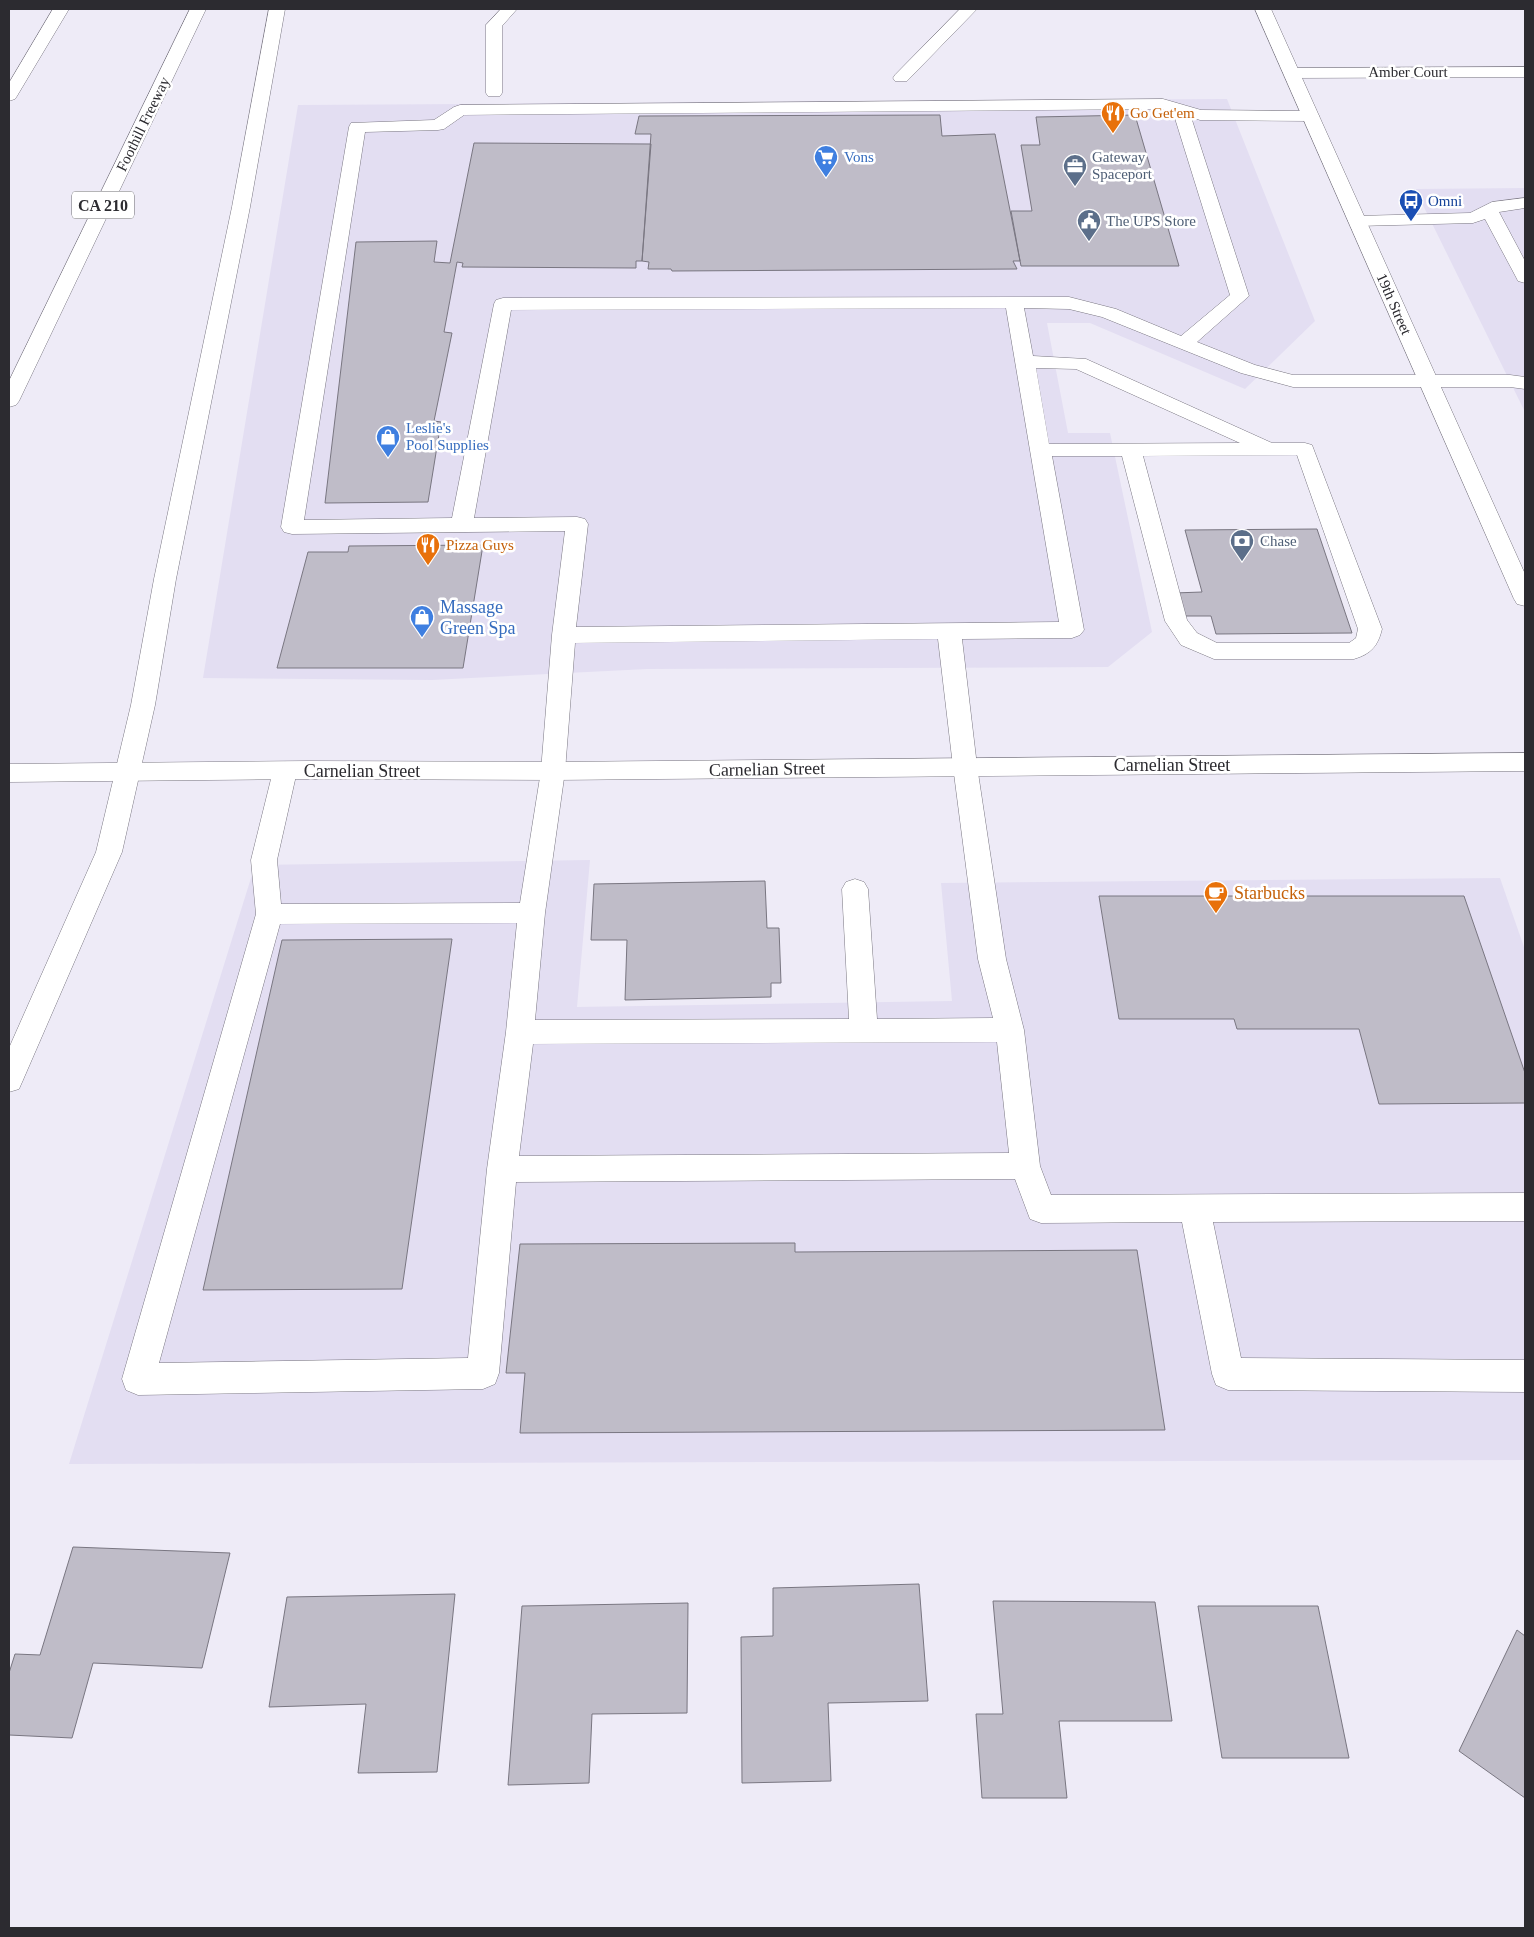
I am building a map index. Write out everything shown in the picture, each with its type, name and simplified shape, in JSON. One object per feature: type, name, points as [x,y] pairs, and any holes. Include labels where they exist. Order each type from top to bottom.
[{"type":"main road","points":[[9,96],[61,9]]},
{"type":"main road","name":"Foothill Freeway","points":[[9,401],[198,9]]},
{"type":"main road","points":[[9,1080],[109,852],[143,705],[165,579],[241,207],[277,9]]},
{"type":"main road","points":[[494,93],[494,25],[509,9]]},
{"type":"main road","points":[[901,78],[970,9]]},
{"type":"main road","name":"19th Street","points":[[1263,9],[1525,600]]},
{"type":"main road","name":"Amber Court","points":[[1292,73],[1525,72]]},
{"type":"main road","points":[[285,771],[264,860],[269,914],[138,1379],[483,1373],[502,1169],[520,1032],[532,913],[553,771],[564,635],[577,524],[292,527],[357,127],[438,125],[460,110],[1163,104],[1200,115],[1311,116]]},
{"type":"main road","points":[[1180,109],[1240,296],[1183,344]]},
{"type":"main road","points":[[1357,221],[1473,218],[1506,204],[1525,203]]},
{"type":"main road","points":[[1489,211],[1525,277]]},
{"type":"main road","points":[[564,635],[1072,630],[1014,302]]},
{"type":"main road","points":[[462,525],[503,304],[1069,303],[1109,313],[1248,369],[1293,381],[1510,381],[1525,383]]},
{"type":"main road","points":[[1026,362],[1079,363],[1272,450]]},
{"type":"main road","points":[[1039,450],[1305,449],[1370,629],[1367,642],[1354,650],[1214,650],[1189,639],[1176,621],[1131,450]]},
{"type":"main road","points":[[950,632],[965,766],[992,959],[1010,1030],[1025,1166],[1041,1209],[1525,1207]]},
{"type":"main road","name":"Carnelian Street","points":[[9,773],[553,771],[1525,762]]},
{"type":"main road","points":[[855,889],[864,1030]]},
{"type":"main road","points":[[269,914],[532,913]]},
{"type":"main road","points":[[520,1032],[1010,1030]]},
{"type":"main road","points":[[502,1169],[1025,1166]]},
{"type":"main road","points":[[1195,1208],[1228,1374],[1525,1376]]},
{"type":"shaded area","points":[[1227,99],[1315,321],[1245,389],[1090,323],[1047,323],[1068,433],[1110,433],[1152,632],[1108,667],[647,669],[432,680],[203,678],[298,105]]},
{"type":"shaded area","points":[[1525,188],[1525,412],[1415,189]]},
{"type":"shaded area","points":[[590,860],[577,1007],[952,1001],[941,883],[1500,878],[1525,950],[1525,1460],[69,1464],[255,865]]},
{"type":"building","name":"Vons","points":[[940,115],[942,136],[995,134],[1020,261],[1013,261],[1017,269],[672,271],[671,269],[648,269],[649,262],[642,261],[651,134],[635,134],[639,116]]},
{"type":"building","points":[[1135,115],[1179,266],[1021,266],[1011,211],[1032,211],[1021,145],[1040,145],[1036,117]]},
{"type":"building","points":[[474,143],[651,144],[642,261],[636,261],[636,268],[462,267],[463,263],[457,262],[444,332],[452,333],[434,421],[441,422],[428,502],[325,503],[356,242],[437,241],[434,262],[450,263]]},
{"type":"building","points":[[1317,529],[1352,633],[1216,634],[1211,616],[1180,616],[1174,593],[1202,592],[1185,530]]},
{"type":"building","points":[[483,545],[463,668],[277,668],[308,552],[348,552],[349,546]]},
{"type":"building","points":[[765,881],[767,928],[779,928],[781,983],[771,983],[771,997],[625,1000],[627,940],[591,940],[594,884]]},
{"type":"building","points":[[1099,896],[1464,896],[1525,1073],[1525,1103],[1379,1104],[1359,1029],[1237,1029],[1234,1019],[1119,1019]]},
{"type":"building","points":[[452,939],[402,1289],[203,1290],[282,940]]},
{"type":"building","points":[[795,1243],[795,1252],[1137,1250],[1165,1430],[520,1433],[525,1373],[506,1373],[520,1244]]},
{"type":"building","points":[[73,1547],[230,1553],[202,1668],[93,1663],[72,1738],[9,1735],[9,1673],[15,1654],[40,1655]]},
{"type":"building","points":[[919,1584],[928,1701],[828,1703],[831,1781],[742,1783],[741,1637],[773,1636],[773,1588]]},
{"type":"building","points":[[455,1594],[437,1772],[358,1773],[366,1704],[269,1707],[287,1597]]},
{"type":"building","points":[[993,1601],[1155,1602],[1172,1721],[1059,1721],[1067,1798],[982,1798],[976,1714],[1003,1714]]},
{"type":"building","points":[[688,1603],[687,1713],[592,1714],[589,1783],[508,1785],[522,1606]]},
{"type":"building","points":[[1198,1606],[1318,1606],[1349,1758],[1222,1758]]},
{"type":"building","points":[[1517,1630],[1525,1636],[1525,1798],[1459,1751]]},
{"type":"place","name":"Go Get'em","points":[[1113,134]]},
{"type":"place","name":"Vons","points":[[826,178]]},
{"type":"place","name":"Gateway Spaceport","points":[[1075,187]]},
{"type":"place","name":"Omni","points":[[1411,222]]},
{"type":"place","name":"The UPS Store","points":[[1089,242]]},
{"type":"place","name":"Leslie's Pool Supplies","points":[[388,458]]},
{"type":"place","name":"Chase","points":[[1242,562]]},
{"type":"place","name":"Pizza Guys","points":[[428,566]]},
{"type":"place","name":"Massage Green Spa","points":[[422,638]]},
{"type":"place","name":"Starbucks","points":[[1216,914]]}]
